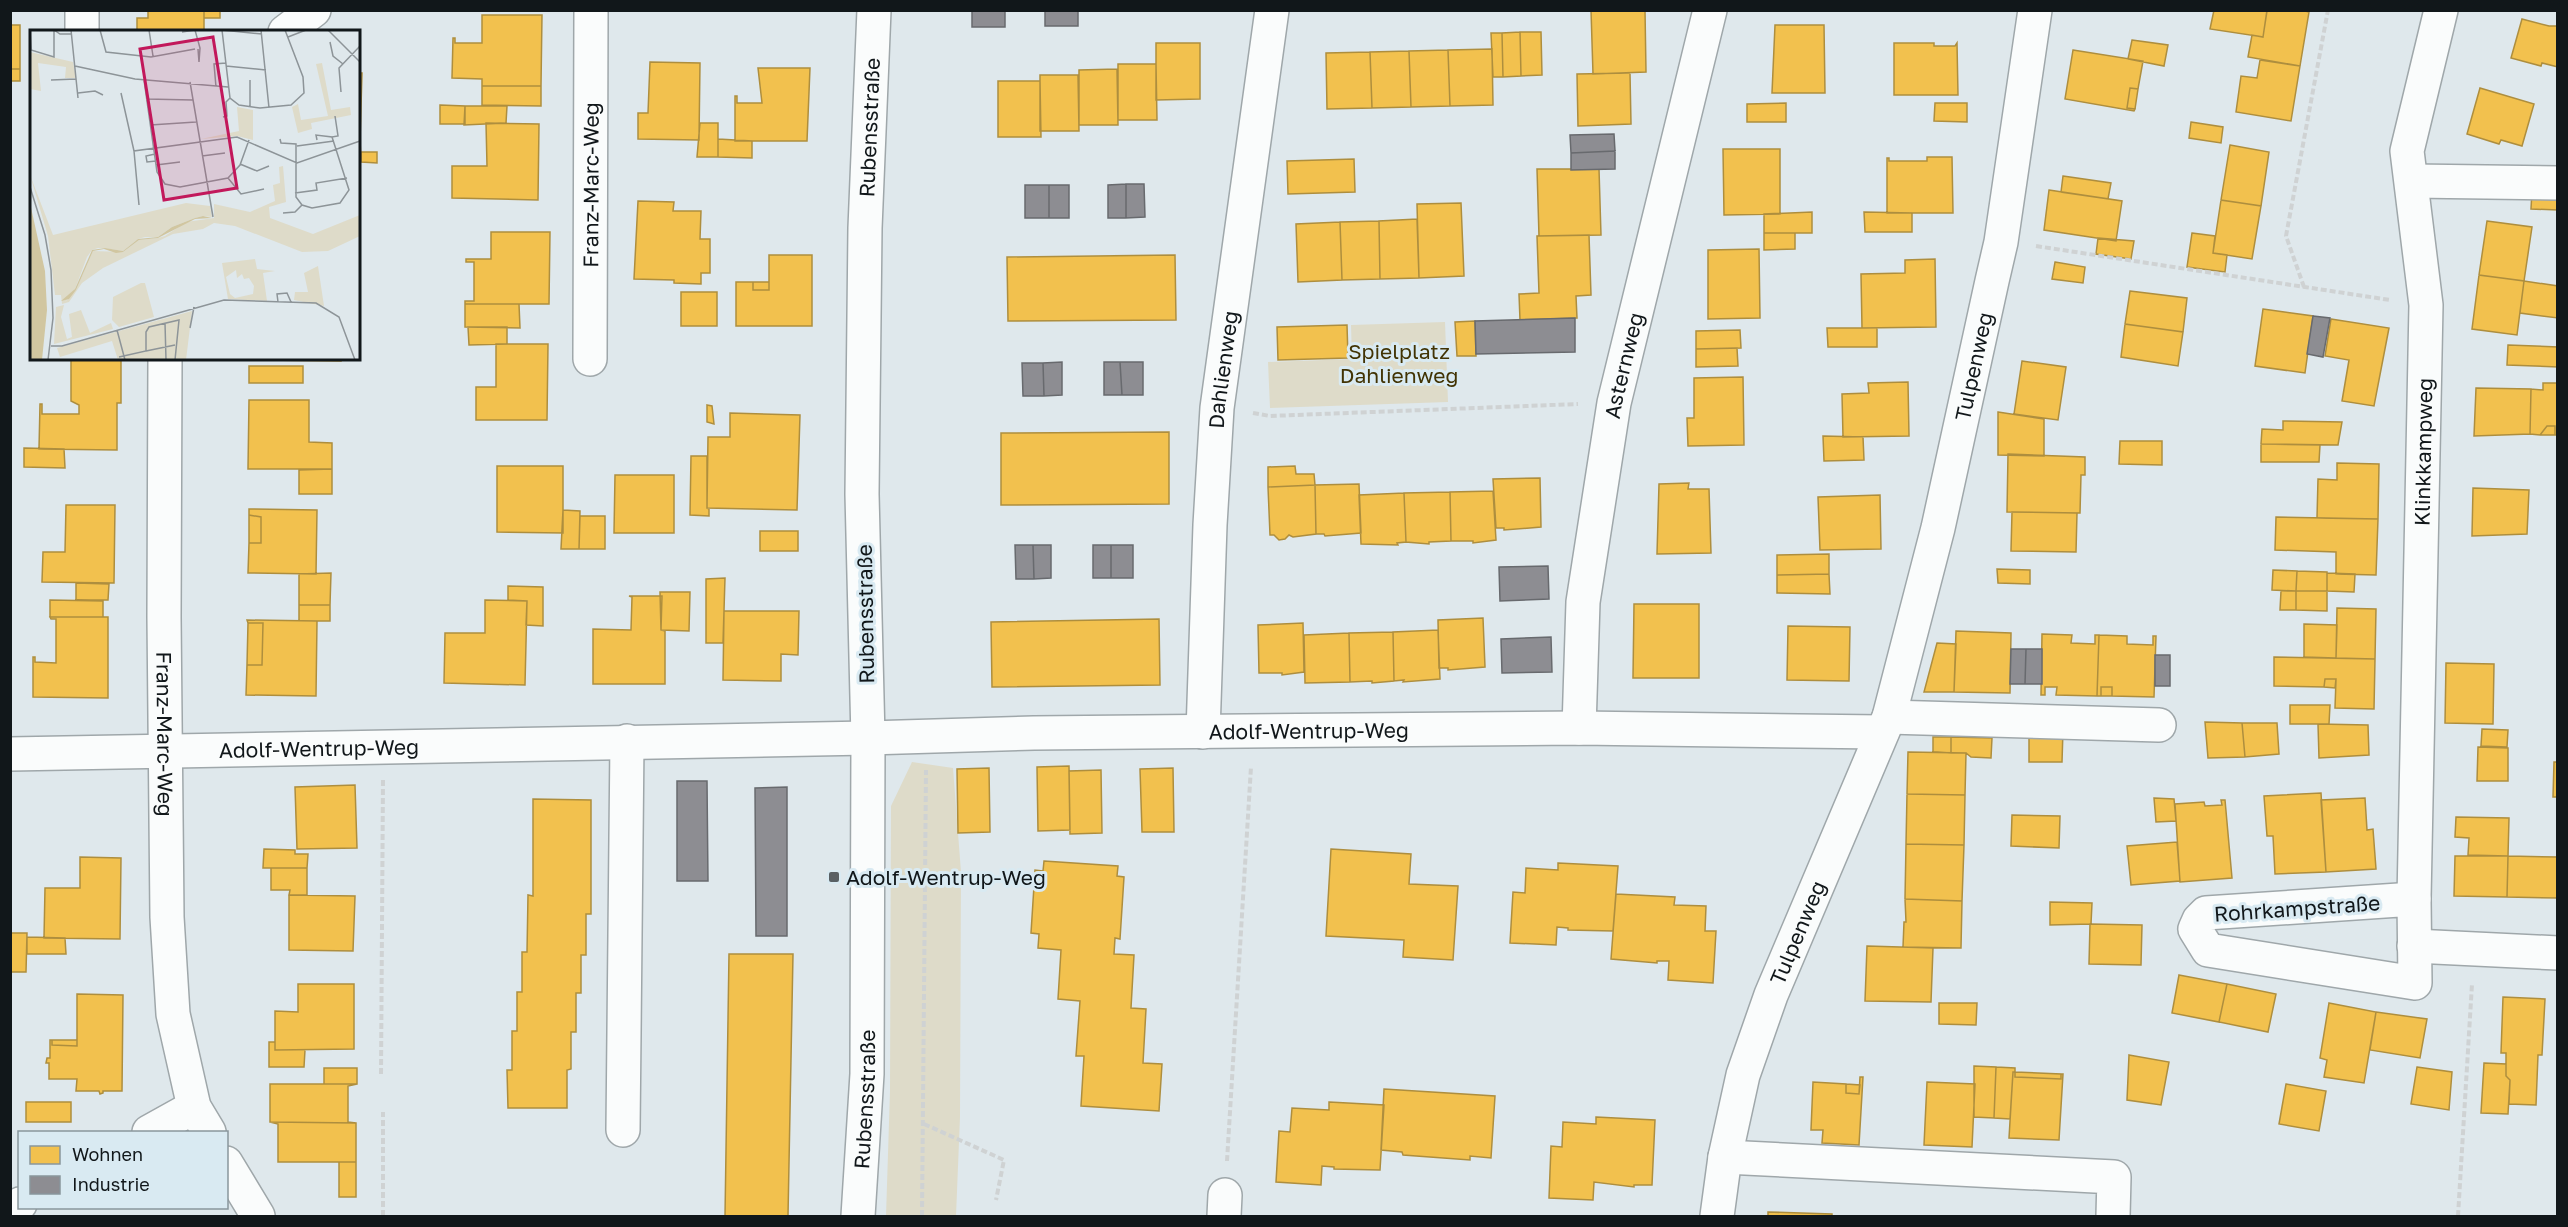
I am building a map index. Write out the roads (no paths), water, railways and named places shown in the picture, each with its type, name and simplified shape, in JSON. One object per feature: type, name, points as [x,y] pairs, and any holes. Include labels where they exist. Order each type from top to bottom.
[{"type":"street","points":[[82,10],[82,30]]},
{"type":"street","points":[[288,30],[314,10]]},
{"type":"street","name":"Franz-Marc-Weg","points":[[590,359],[591,10]]},
{"type":"street","name":"Rubensstraße","points":[[858,1216],[867,1074],[868,738],[862,494],[865,228],[874,10]]},
{"type":"street","name":"Dahlienweg","points":[[1203,732],[1216,408],[1272,10]]},
{"type":"street","name":"Asternweg","points":[[1579,728],[1583,602],[1614,403],[1710,10]]},
{"type":"street","name":"Tulpenweg","points":[[1717,1216],[1725,1157],[1743,1075],[1771,995],[1886,724],[1938,528],[2001,242],[2034,10]]},
{"type":"street","name":"Klinkkampweg","points":[[2414,899],[2426,306],[2407,151],[2441,10]]},
{"type":"street","points":[[2412,180],[2558,183]]},
{"type":"street","name":"Franz-Marc-Weg","points":[[153,1131],[201,1120],[173,1014],[167,917],[164,617],[165,360]]},
{"type":"street","points":[[1886,724],[2159,725]]},
{"type":"street","name":"Adolf-Wentrup-Weg","points":[[10,754],[1034,733],[1886,724]]},
{"type":"street","points":[[623,1130],[627,741]]},
{"type":"street","name":"Rohrkampstraße","points":[[2414,899],[2414,946],[2415,983],[2208,950],[2195,929],[2199,920],[2206,913],[2414,899]]},
{"type":"street","points":[[2414,946],[2558,953]]},
{"type":"street","points":[[1725,1157],[2114,1177],[2113,1216]]},
{"type":"street","points":[[228,1166],[258,1216]]},
{"type":"place","name":"Adolf-Wentrup-Weg","points":[[834,877]]},
{"type":"park label","name":"Spielplatz Dahlienweg","points":[[1399,363]]}]
